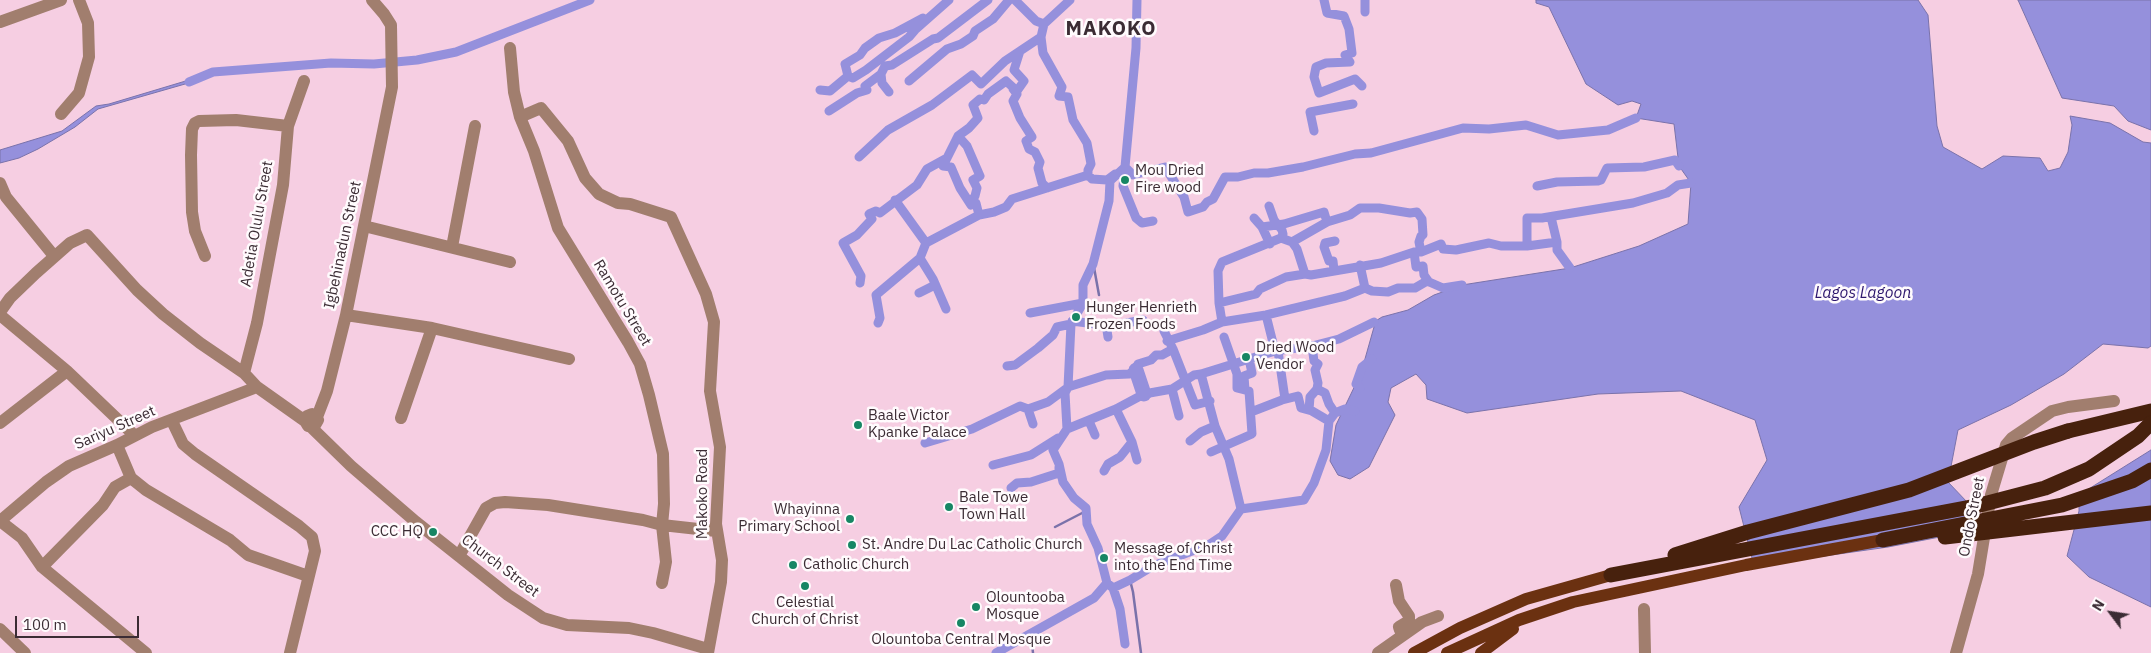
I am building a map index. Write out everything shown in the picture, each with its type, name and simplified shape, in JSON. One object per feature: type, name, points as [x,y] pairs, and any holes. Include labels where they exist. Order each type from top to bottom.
[{"type":"highway","points":[[1611,575],[1748,532],[1910,490],[2034,442],[2068,431],[2151,411]]},
{"type":"highway","points":[[1611,575],[1976,506],[2045,488],[2089,469],[2138,436],[2151,423]]},
{"type":"highway","points":[[1883,540],[2062,505],[2132,481],[2151,470]]},
{"type":"highway","points":[[1883,540],[1944,537],[2151,513]]},
{"type":"main road","points":[[1446,653],[1485,634],[1549,609],[1573,602],[1746,565],[1883,540]]},
{"type":"main road","points":[[1414,653],[1492,613],[1526,599],[1611,575]]},
{"type":"main road","points":[[1481,653],[1505,633],[1549,609]]},
{"type":"street","points":[[0,22],[61,0]]},
{"type":"street","points":[[61,114],[80,93],[89,58],[88,23],[79,0]]},
{"type":"street","name":"Igbehinadun Street","points":[[311,422],[326,391],[346,315],[392,78],[391,25],[372,0]]},
{"type":"street","name":"Ramotu Street","points":[[510,48],[514,92],[520,117],[534,151],[558,228],[616,320],[640,364],[664,454],[662,525],[666,562],[662,583]]},
{"type":"street","name":"Adetia Olulu Street","points":[[244,373],[257,323],[283,185],[288,126],[304,81]]},
{"type":"street","name":"Makoko Road","points":[[520,117],[542,108],[568,141],[585,178],[599,194],[618,203],[630,204],[671,217],[702,283],[714,322],[710,391],[720,448],[716,531],[722,560],[721,582],[708,651]]},
{"type":"street","points":[[205,256],[195,231],[192,212],[191,155],[192,129],[195,123],[199,121],[236,120],[288,126]]},
{"type":"street","points":[[452,247],[475,126]]},
{"type":"street","points":[[0,183],[6,197],[54,256],[10,298],[0,314],[67,371],[134,435]]},
{"type":"street","points":[[364,226],[510,262]]},
{"type":"street","name":"Church Street","points":[[54,256],[76,240],[87,235],[131,284],[163,314],[200,343],[244,373],[257,387],[311,422],[351,466],[508,595],[543,618],[555,623],[629,628],[708,651]]},
{"type":"street","points":[[346,315],[432,328],[569,359]]},
{"type":"street","points":[[401,418],[432,328]]},
{"type":"street","points":[[0,422],[67,371]]},
{"type":"street","name":"Sariyu Street","points":[[0,521],[46,482],[69,466],[152,427],[257,387]]},
{"type":"street","name":"Ondo Street","points":[[1956,653],[1978,574],[1991,495],[2006,445],[2012,438],[2052,412],[2068,407],[2114,401]]},
{"type":"street","points":[[172,420],[183,444],[312,537],[314,551],[290,653]]},
{"type":"street","points":[[117,445],[131,478],[146,490],[230,540],[248,556],[308,576]]},
{"type":"street","points":[[42,566],[103,506],[115,488],[131,478]]},
{"type":"street","points":[[459,556],[486,508],[495,503],[505,502],[548,505],[643,520],[662,525],[716,531]]},
{"type":"street","points":[[0,521],[22,538],[42,566],[146,653]]},
{"type":"street","points":[[1396,585],[1399,601],[1409,616],[1409,621],[1399,627],[1401,635]]},
{"type":"street","points":[[1644,609],[1644,653]]},
{"type":"street","points":[[1378,653],[1422,622],[1438,616]]},
{"type":"street","points":[[0,629],[24,653]]},
{"type":"water","name":"Lagos Lagoon","points":[[1536,0],[1918,0],[1928,15],[1937,126],[1943,147],[1982,169],[2003,156],[2040,158],[2048,171],[2060,168],[2068,152],[2072,125],[2070,116],[2110,123],[2143,142],[2151,143],[2151,346],[2148,348],[2103,344],[2064,374],[2011,405],[1958,430],[1948,482],[1987,523],[1976,530],[1888,547],[1754,566],[1739,507],[1767,460],[1755,420],[1681,391],[1598,394],[1467,413],[1427,399],[1426,385],[1416,374],[1391,388],[1388,402],[1395,415],[1369,467],[1350,479],[1338,475],[1330,461],[1336,425],[1361,373],[1374,322],[1382,317],[1408,310],[1434,295],[1462,285],[1570,268],[1639,246],[1688,224],[1691,183],[1679,166],[1674,124],[1636,118],[1641,104],[1632,101],[1618,105],[1586,84],[1549,7],[1536,3]]},
{"type":"water","points":[[2018,0],[2151,0],[2151,130],[2128,121],[2114,106],[2062,98]]},
{"type":"water","points":[[199,77],[199,80],[98,109],[75,127],[38,149],[19,158],[0,163],[0,150],[62,131],[96,106],[109,104]]},
{"type":"water","points":[[2151,450],[2151,607],[2089,577],[2067,556],[2079,511],[2079,495]]},
{"type":"waterway","points":[[189,82],[213,72],[331,63],[374,64],[417,60],[456,52],[590,0]]},
{"type":"waterway","points":[[820,90],[830,91],[848,76],[853,78],[866,70],[909,37],[949,0]]},
{"type":"waterway","points":[[889,92],[882,83],[881,74],[885,66],[892,65],[933,39],[938,38],[988,0]]},
{"type":"waterway","points":[[909,81],[947,49],[961,44],[973,36],[975,31],[993,19],[1009,0]]},
{"type":"waterway","points":[[1015,0],[1036,21],[1044,24]]},
{"type":"waterway","points":[[860,283],[861,276],[843,243],[857,235],[872,219],[869,214],[876,211],[880,213],[917,185],[927,169],[947,158],[958,136],[978,118],[973,105],[980,99],[984,100],[988,94],[1006,81],[1017,91],[1024,81],[1014,70],[1020,51],[1041,37],[1044,24],[1070,0]]},
{"type":"waterway","points":[[1107,583],[1098,548],[1087,524],[1086,508],[1074,498],[1063,482],[1059,464],[1053,450],[1067,429],[1065,393],[1068,387],[1071,324],[1083,303],[1083,285],[1093,264],[1109,201],[1110,181],[1125,167],[1136,48],[1137,0]]},
{"type":"waterway","points":[[1324,0],[1327,13],[1344,16],[1349,29],[1352,53],[1345,55],[1350,62],[1326,63],[1316,67],[1314,77],[1319,93],[1355,79],[1362,86]]},
{"type":"waterway","points":[[1365,0],[1365,12]]},
{"type":"waterway","points":[[848,76],[845,64],[860,55],[865,48],[879,38],[895,33],[923,18]]},
{"type":"waterway","points":[[1041,37],[1043,53],[1062,87],[1059,96],[1068,97],[1073,120],[1087,143],[1091,164],[1088,175]]},
{"type":"waterway","points":[[859,157],[888,130],[932,105],[972,75],[981,84],[1005,61],[1020,51]]},
{"type":"waterway","points":[[829,111],[857,93],[867,90],[865,86],[881,74]]},
{"type":"waterway","points":[[1013,89],[1017,94],[1013,101],[1020,118],[1032,137],[1026,141],[1029,149],[1035,152],[1040,162],[1038,168],[1042,183],[1047,188]]},
{"type":"waterway","points":[[1314,131],[1310,112],[1353,104]]},
{"type":"waterway","points":[[1125,167],[1133,175],[1165,167],[1184,197],[1188,212],[1203,207],[1213,199],[1225,177],[1238,177],[1254,173],[1268,173],[1303,167],[1355,154],[1371,153],[1463,128],[1489,129],[1526,125],[1558,135],[1608,130],[1636,118]]},
{"type":"waterway","points":[[958,136],[967,146],[980,176],[973,180],[977,188],[975,196],[971,201],[976,203],[979,215]]},
{"type":"waterway","points":[[947,158],[943,166],[951,167],[960,188],[971,205],[973,204]]},
{"type":"waterway","points":[[1537,186],[1557,182],[1598,181],[1601,180],[1607,168],[1644,167],[1675,160],[1679,166]]},
{"type":"waterway","points":[[1125,167],[1123,186],[1136,218],[1142,223],[1153,221]]},
{"type":"waterway","points":[[895,200],[926,243],[979,215],[1006,207],[1012,199],[1088,175],[1092,179],[1107,180],[1115,174]]},
{"type":"waterway","points":[[1527,246],[1527,218],[1542,218],[1633,203],[1667,193],[1678,185],[1691,183]]},
{"type":"waterway","points":[[1269,206],[1274,220],[1282,230],[1281,238],[1292,242],[1297,249],[1305,274]]},
{"type":"waterway","points":[[1292,242],[1327,222],[1350,215],[1360,208],[1379,208],[1410,213],[1417,212],[1422,219],[1423,235],[1419,242],[1421,252]]},
{"type":"waterway","points":[[1262,227],[1284,224],[1324,212],[1327,222]]},
{"type":"waterway","points":[[1551,217],[1557,250],[1570,268]]},
{"type":"waterway","points":[[1254,218],[1262,227],[1270,244]]},
{"type":"waterway","points":[[1222,322],[1219,303],[1218,271],[1222,262],[1281,238]]},
{"type":"waterway","points":[[1334,270],[1333,261],[1329,261],[1324,247],[1325,243],[1335,241]]},
{"type":"waterway","points":[[1219,303],[1256,294],[1260,289],[1286,277],[1311,275],[1381,263],[1414,252],[1421,252],[1441,244],[1443,249],[1456,250],[1489,243],[1501,246],[1527,246],[1557,242]]},
{"type":"waterway","points":[[878,323],[880,318],[876,295],[920,258],[926,243]]},
{"type":"waterway","points":[[1414,252],[1416,267],[1423,266],[1424,275],[1429,282]]},
{"type":"waterway","points":[[920,258],[933,279],[946,309]]},
{"type":"waterway","points":[[1093,262],[1099,295]]},
{"type":"waterway","points":[[1360,265],[1365,288]]},
{"type":"waterway","points":[[1167,341],[1222,322],[1266,315],[1345,296],[1365,288],[1372,291],[1388,292],[1398,288],[1415,288],[1427,281],[1443,288],[1462,285]]},
{"type":"waterway","points":[[919,293],[935,285]]},
{"type":"waterway","points":[[1030,313],[1083,303]]},
{"type":"waterway","points":[[1266,315],[1275,351]]},
{"type":"waterway","points":[[1072,321],[1095,324],[1121,324],[1143,320]]},
{"type":"waterway","points":[[1067,429],[1116,409],[1144,394],[1172,389],[1194,375],[1275,351],[1312,346],[1339,339],[1374,322]]},
{"type":"waterway","points":[[1007,366],[1015,365],[1038,348],[1053,335],[1057,327],[1071,324]]},
{"type":"waterway","points":[[1106,324],[1108,337]]},
{"type":"waterway","points":[[1068,387],[1106,375],[1129,374],[1136,370],[1138,364],[1173,349],[1164,331]]},
{"type":"waterway","points":[[1211,452],[1252,434],[1249,391],[1237,388],[1237,374],[1224,337]]},
{"type":"waterway","points":[[1312,346],[1314,361],[1318,364],[1315,370],[1318,383],[1317,389],[1325,393],[1335,413]]},
{"type":"waterway","points":[[1173,349],[1195,405],[1210,401]]},
{"type":"waterway","points":[[1278,351],[1285,399]]},
{"type":"waterway","points":[[1245,390],[1244,376],[1252,373],[1249,359]]},
{"type":"waterway","points":[[1360,388],[1356,384],[1362,367],[1372,359]]},
{"type":"waterway","points":[[1136,370],[1144,394]]},
{"type":"waterway","points":[[1201,374],[1215,426],[1229,459],[1241,509]]},
{"type":"waterway","points":[[925,443],[972,429],[1020,406],[1028,409],[1048,402],[1067,388]]},
{"type":"waterway","points":[[1172,389],[1179,416]]},
{"type":"waterway","points":[[1309,410],[1310,397],[1317,389]]},
{"type":"waterway","points":[[1251,412],[1298,396],[1301,408],[1312,411],[1329,421]]},
{"type":"waterway","points":[[1028,409],[1033,424]]},
{"type":"waterway","points":[[1104,471],[1108,464],[1120,457],[1132,442],[1116,409]]},
{"type":"waterway","points":[[996,653],[1094,598],[1107,583],[1113,588],[1153,566],[1210,544],[1222,536],[1241,509],[1304,500],[1314,483],[1326,450],[1329,421],[1335,413],[1345,409],[1355,411]]},
{"type":"waterway","points":[[1089,421],[1095,435]]},
{"type":"waterway","points":[[1190,441],[1201,432],[1215,426]]},
{"type":"waterway","points":[[993,465],[1031,455],[1058,438]]},
{"type":"waterway","points":[[1132,442],[1137,460]]},
{"type":"waterway","points":[[1011,488],[1017,483],[1031,482],[1059,473],[1059,467]]},
{"type":"waterway","points":[[1055,527],[1086,511]]},
{"type":"waterway","points":[[1130,580],[1141,653]]},
{"type":"waterway","points":[[1113,588],[1120,609],[1125,644]]},
{"type":"waterway","points":[[1031,633],[1033,653]]},
{"type":"place","name":"Mou Dried Fire wood","points":[[1125,180]]},
{"type":"place","name":"Hunger Henrieth Frozen Foods","points":[[1076,317]]},
{"type":"place","name":"Dried Wood Vendor","points":[[1246,357]]},
{"type":"place","name":"Baale Victor Kpanke Palace","points":[[858,425]]},
{"type":"place","name":"Bale Towe Town Hall","points":[[949,507]]},
{"type":"place","name":"Whayinna Primary School","points":[[850,519]]},
{"type":"place","name":"CCC HQ","points":[[433,532]]},
{"type":"place","name":"St. Andre Du Lac Catholic Church","points":[[852,545]]},
{"type":"place","name":"Message of Christ into the End Time","points":[[1104,558]]},
{"type":"place","name":"Catholic Church","points":[[793,565]]},
{"type":"place","name":"Celestial Church of Christ","points":[[805,586]]},
{"type":"place","name":"Olountooba Mosque","points":[[976,607]]},
{"type":"place","name":"Olountoba Central Mosque","points":[[961,623]]},
{"type":"district","name":"MAKOKO","points":[[1111,29]]}]
